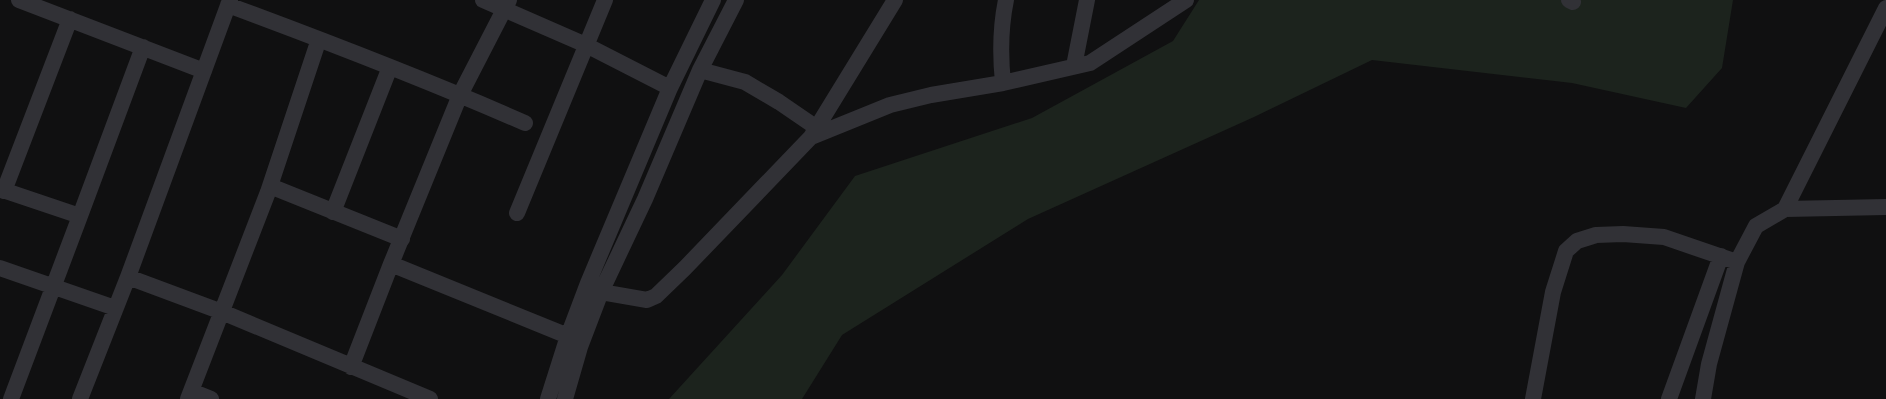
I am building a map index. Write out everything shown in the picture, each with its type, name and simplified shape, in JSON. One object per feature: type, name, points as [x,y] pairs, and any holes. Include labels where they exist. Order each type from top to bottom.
[{"type":"street","points":[[19,0],[204,71]]},
{"type":"street","points":[[483,0],[507,5],[670,88]]},
{"type":"street","points":[[517,212],[605,0]]},
{"type":"street","points":[[548,399],[568,336],[588,283],[670,88],[713,0]]},
{"type":"street","points":[[565,399],[580,347],[601,292],[645,199],[700,70],[736,0]]},
{"type":"street","points":[[601,292],[647,300],[656,296],[753,199],[814,133],[895,0]]},
{"type":"street","points":[[1003,83],[1000,55],[1000,32],[1006,0]]},
{"type":"street","points":[[1074,66],[1087,0]]},
{"type":"street","points":[[814,133],[890,105],[931,95],[1003,83],[1090,63],[1186,0]]},
{"type":"street","points":[[80,399],[128,277],[229,2],[525,122]]},
{"type":"street","points":[[351,367],[460,95],[507,5]]},
{"type":"street","points":[[1785,209],[1886,8]]},
{"type":"street","points":[[70,19],[2,190],[80,216]]},
{"type":"street","points":[[211,399],[190,395],[270,186],[319,39]]},
{"type":"street","points":[[11,399],[143,47]]},
{"type":"street","points":[[333,212],[390,67]]},
{"type":"street","points":[[700,70],[745,82],[780,102],[814,133]]},
{"type":"street","points":[[270,186],[402,239]]},
{"type":"street","points":[[1703,399],[1709,364],[1738,262],[1756,226],[1785,209],[1886,207]]},
{"type":"street","points":[[1533,399],[1553,292],[1566,251],[1577,241],[1596,235],[1623,234],[1664,237],[1738,262]]},
{"type":"street","points":[[1669,399],[1721,256]]},
{"type":"street","points":[[391,264],[568,336]]},
{"type":"street","points":[[0,268],[115,308]]},
{"type":"street","points":[[128,277],[222,312],[430,399]]},
{"type":"shaded area","points":[[1199,0],[1733,0],[1722,68],[1686,108],[1572,83],[1372,60],[1254,117],[1028,219],[842,335],[802,399],[669,399],[782,275],[855,176],[1032,118],[1173,41]]}]
